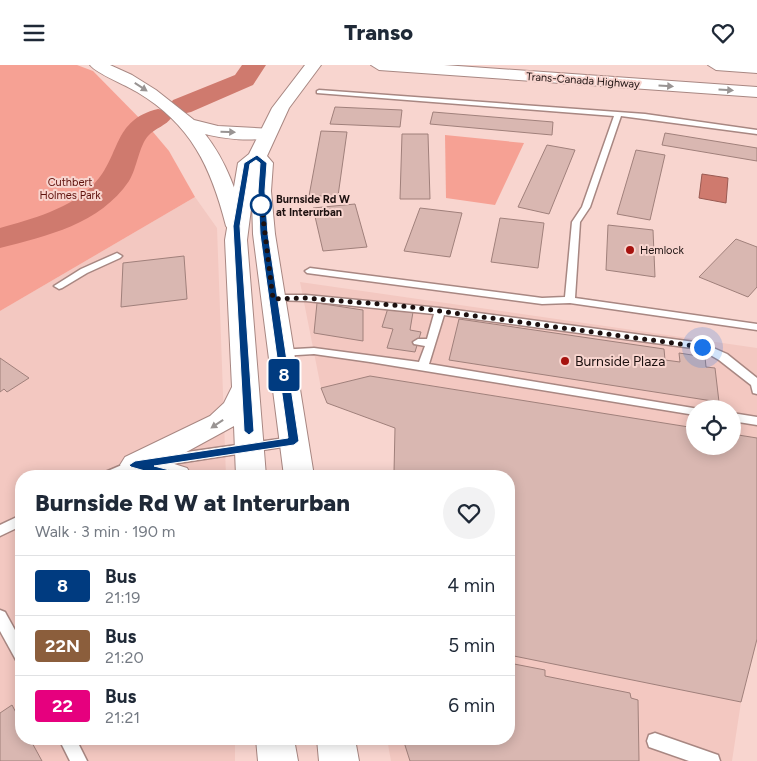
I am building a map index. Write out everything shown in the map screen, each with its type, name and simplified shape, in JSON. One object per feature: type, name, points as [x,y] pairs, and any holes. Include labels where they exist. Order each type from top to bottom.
[{"type":"main road","points":[[98,65],[136,84],[191,125],[220,132],[266,133]]},
{"type":"main road","points":[[236,226],[247,163],[257,157],[266,133],[280,107],[313,65]]},
{"type":"main road","name":"Trans-Canada Highway","points":[[379,65],[757,92]]},
{"type":"main road","points":[[716,65],[757,68]]},
{"type":"main road","points":[[191,125],[222,175],[236,226],[252,470]]},
{"type":"main road","points":[[257,157],[264,163],[262,211],[298,470]]},
{"type":"main road","points":[[135,465],[220,423],[235,409],[246,386]]},
{"type":"main road","points":[[135,465],[154,470]]},
{"type":"main road","points":[[276,745],[278,761]]},
{"type":"main road","points":[[337,745],[339,761]]},
{"type":"lane","points":[[319,92],[645,115],[757,133]]},
{"type":"lane","points":[[570,300],[576,222],[586,207],[618,114]]},
{"type":"lane","points":[[59,286],[84,271],[116,256]]},
{"type":"lane","points":[[310,271],[542,301],[570,300],[757,327]]},
{"type":"lane","points":[[273,299],[306,298],[440,311],[702,347],[723,357],[756,383],[757,390]]},
{"type":"lane","points":[[423,366],[440,311]]},
{"type":"lane","points":[[418,342],[430,343]]},
{"type":"lane","points":[[281,352],[314,351],[423,366],[686,410]]},
{"type":"lane","points":[[741,418],[757,421]]},
{"type":"lane","points":[[122,470],[135,465],[294,441]]},
{"type":"lane","points":[[0,531],[15,523]]},
{"type":"lane","points":[[0,617],[15,644]]},
{"type":"lane","points":[[655,741],[712,761]]},
{"type":"lane","points":[[70,745],[79,761]]},
{"type":"shaded area","points":[[702,174],[728,178],[726,203],[699,198]]},
{"type":"shaded area","points":[[195,197],[217,228],[226,470],[15,470],[15,745],[235,745],[235,761],[0,761],[0,311]]},
{"type":"shaded area","points":[[300,282],[757,348],[757,438],[741,435],[741,400],[686,400],[686,427],[370,376],[321,388]]},
{"type":"shaded area","points":[[515,656],[741,702],[732,761],[391,761],[388,745],[515,745]]},
{"type":"green space","name":"Cuthbert Holmes Park","points":[[0,65],[77,65],[93,71],[169,151],[195,197],[0,311]]},
{"type":"green space","points":[[445,135],[524,143],[495,205],[446,198]]},
{"type":"building","points":[[335,107],[402,110],[400,127],[330,124]]},
{"type":"building","points":[[433,112],[553,122],[552,135],[430,124]]},
{"type":"building","points":[[321,131],[347,132],[338,196],[309,196]]},
{"type":"building","points":[[665,133],[757,148],[757,161],[662,145]]},
{"type":"building","points":[[402,134],[428,134],[430,199],[400,199]]},
{"type":"building","points":[[547,145],[575,150],[549,214],[518,207]]},
{"type":"building","points":[[636,150],[665,155],[650,220],[617,214]]},
{"type":"building","points":[[355,204],[367,247],[323,251],[313,208]]},
{"type":"building","points":[[420,208],[462,213],[450,257],[404,251]]},
{"type":"building","points":[[500,218],[544,223],[538,268],[491,262]]},
{"type":"building","name":"Hemlock","points":[[608,225],[653,230],[655,277],[606,270]]},
{"type":"building","points":[[736,239],[757,247],[757,287],[748,297],[699,277]]},
{"type":"building","points":[[184,256],[187,299],[121,307],[123,263]]},
{"type":"building","points":[[317,303],[363,310],[363,341],[314,333]]},
{"type":"building","points":[[388,308],[413,312],[410,330],[421,332],[415,352],[387,348],[393,329],[382,327]]},
{"type":"building","name":"Burnside Plaza","points":[[459,319],[664,349],[665,360],[680,362],[679,353],[705,357],[706,367],[715,368],[719,400],[706,400],[449,360]]},
{"type":"building","points":[[0,358],[29,378],[7,392],[4,389],[0,392]]},
{"type":"building","points":[[370,376],[686,427],[686,455],[741,455],[741,435],[757,438],[757,639],[741,702],[515,656],[515,470],[394,470],[395,428],[327,403],[321,388]]},
{"type":"building","points":[[515,664],[545,670],[545,676],[630,693],[631,698],[638,700],[639,761],[410,761],[405,745],[515,745]]},
{"type":"building","points":[[12,705],[15,711],[15,745],[33,745],[42,761],[0,761],[0,713]]},
{"type":"waterway","points":[[182,106],[244,80],[254,65]]},
{"type":"waterway","points":[[0,238],[31,230],[63,218],[92,202],[114,180],[124,161],[129,145],[138,130],[146,123],[158,117]]},
{"type":"bus line","name":"8","points":[[154,470],[135,465],[294,441],[264,234],[261,191],[264,163],[257,157],[247,163],[236,226],[249,431]]},
{"type":"place","name":"Burnside Rd W at Interurban","points":[[261,205]]},
{"type":"place","name":"Hemlock","points":[[630,250]]},
{"type":"place","name":"Burnside Plaza","points":[[565,361]]},
{"type":"route","points":[[261,205],[261,201],[273,299],[306,298],[403,306],[702,347]]}]
